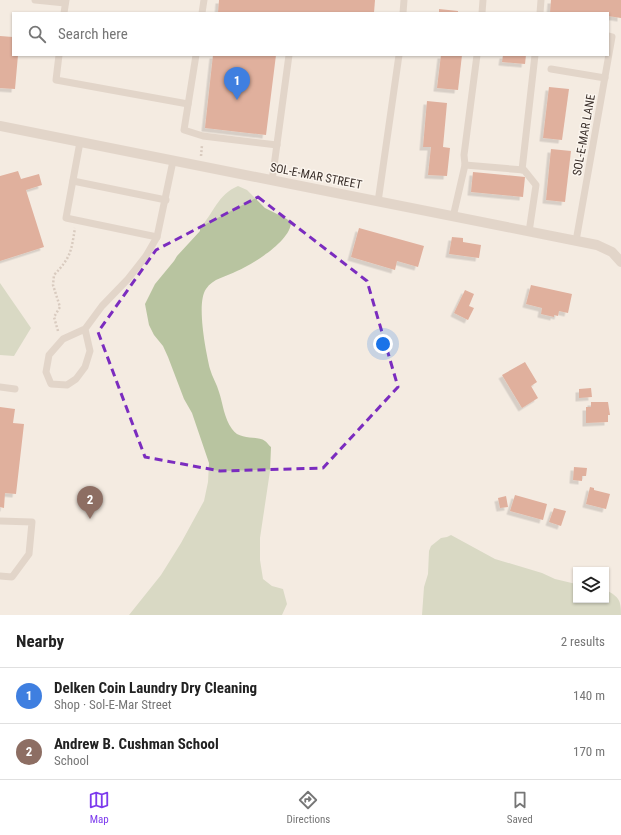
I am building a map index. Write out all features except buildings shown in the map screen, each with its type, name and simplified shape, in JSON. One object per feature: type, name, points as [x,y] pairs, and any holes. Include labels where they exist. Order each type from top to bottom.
[{"type":"street","name":"SOL-E-MAR STREET","points":[[0,126],[604,247],[612,252],[621,262]]},
{"type":"lane","points":[[35,0],[66,2],[64,12]]},
{"type":"lane","points":[[202,12],[204,0]]},
{"type":"lane","points":[[403,12],[404,0]]},
{"type":"lane","points":[[482,12],[483,0]]},
{"type":"lane","points":[[540,12],[541,0]]},
{"type":"lane","name":"SOL-E-MAR LANE","points":[[609,36],[612,37],[609,55]]},
{"type":"lane","points":[[59,56],[56,80],[188,104]]},
{"type":"lane","points":[[196,56],[184,130],[203,136],[277,146]]},
{"type":"lane","points":[[272,181],[289,56]]},
{"type":"lane","points":[[378,202],[398,56]]},
{"type":"lane","points":[[453,217],[465,165],[464,155],[477,56]]},
{"type":"lane","points":[[522,170],[535,56]]},
{"type":"lane","name":"SOL-E-MAR LANE","points":[[576,241],[609,56]]},
{"type":"lane","points":[[551,69],[605,78]]},
{"type":"lane","points":[[80,142],[66,218],[157,237]]},
{"type":"lane","points":[[85,329],[90,351],[85,367],[76,379],[67,386],[52,384],[46,372],[49,355],[63,339],[85,329],[102,306],[137,268],[157,237],[173,161]]},
{"type":"lane","points":[[465,165],[524,170],[536,185],[529,232]]},
{"type":"lane","points":[[73,181],[166,200]]},
{"type":"lane","points":[[0,387],[15,389]]},
{"type":"lane","points":[[0,521],[32,522],[29,554],[12,577],[0,576]]},
{"type":"path","points":[[199,166],[203,136]]},
{"type":"path","points":[[63,339],[56,329],[54,317],[60,307],[53,285],[54,275],[70,255],[77,220]]},
{"type":"highlighted area","points":[[258,197],[367,281],[398,387],[323,468],[220,471],[145,457],[98,332],[156,250]]},
{"type":"green space","points":[[238,186],[247,190],[265,208],[291,222],[285,237],[270,251],[244,268],[216,280],[209,285],[203,296],[203,328],[210,369],[229,425],[235,433],[261,439],[271,447],[270,471],[260,538],[260,560],[263,579],[272,586],[283,589],[287,604],[282,615],[129,615],[161,575],[181,543],[204,501],[208,482],[209,463],[192,413],[184,399],[168,357],[163,346],[154,335],[149,325],[145,304],[155,284],[177,256],[200,231],[200,228],[205,223],[216,205],[225,194]]},
{"type":"green space","points":[[0,283],[31,328],[14,356],[0,355]]},
{"type":"green space","points":[[451,535],[495,559],[542,573],[555,579],[573,583],[573,603],[609,603],[609,592],[620,602],[621,615],[422,615],[424,587],[428,574],[429,551],[431,546],[441,538]]},
{"type":"place","name":"Delken Coin Laundry Dry Cleaning","points":[[237,100]]},
{"type":"place","name":"Andrew B. Cushman School","points":[[90,519]]}]
